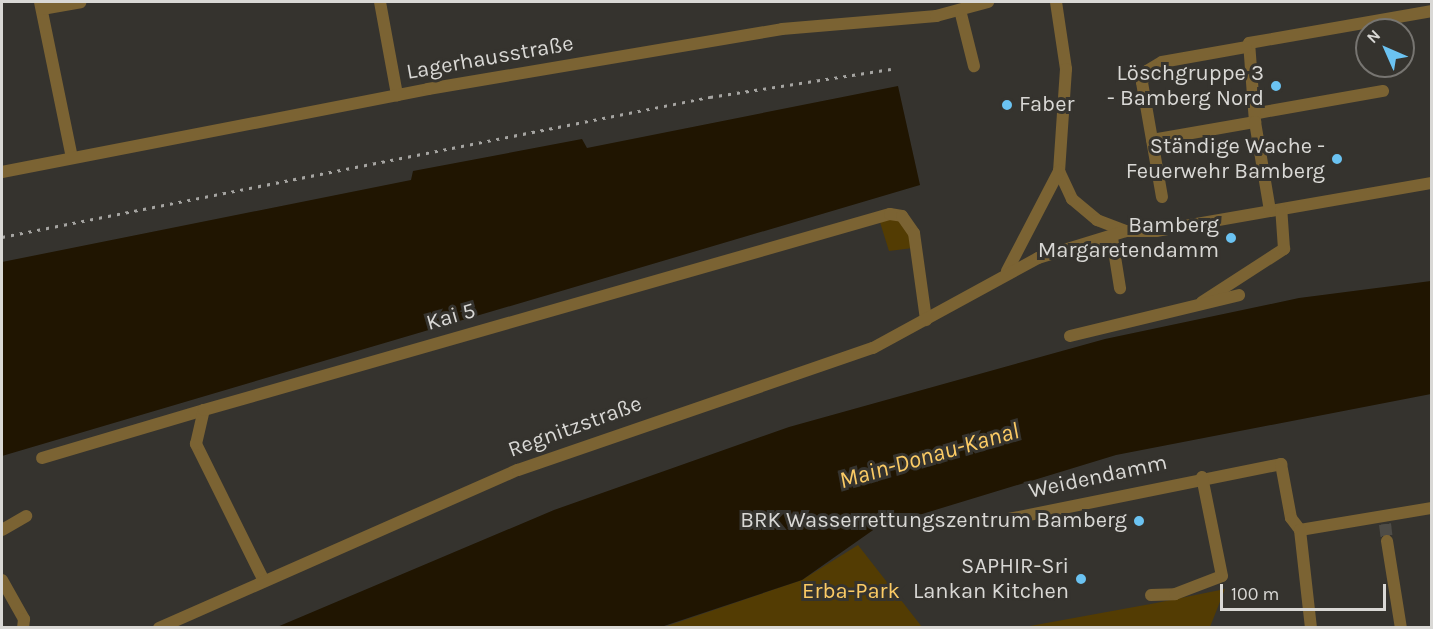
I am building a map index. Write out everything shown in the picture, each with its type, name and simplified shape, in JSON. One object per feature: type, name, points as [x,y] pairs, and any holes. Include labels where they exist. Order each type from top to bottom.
[{"type":"street","points":[[72,158],[41,5],[80,2]]},
{"type":"street","points":[[380,2],[397,95]]},
{"type":"street","name":"Lagerhausstraße","points":[[2,172],[397,95],[782,29],[960,10],[988,2]]},
{"type":"street","points":[[1006,273],[1059,171],[1066,69],[1056,2]]},
{"type":"street","points":[[960,10],[974,66]]},
{"type":"street","points":[[1162,197],[1142,82],[1147,71],[1162,62],[1431,10]]},
{"type":"street","points":[[1195,308],[1284,249],[1256,117],[1246,47]]},
{"type":"street","points":[[1152,140],[1383,91]]},
{"type":"street","points":[[1059,171],[1080,208],[1126,231]]},
{"type":"street","name":"Regnitzstraße","points":[[159,627],[263,579],[509,474],[873,348],[1006,273],[1038,258],[1112,238],[1126,231],[1276,211],[1431,183]]},
{"type":"street","name":"Kai 5","points":[[42,458],[890,214],[902,216],[914,233],[926,320]]},
{"type":"street","points":[[1112,238],[1120,288]]},
{"type":"street","points":[[1070,336],[1195,308],[1239,295]]},
{"type":"street","points":[[204,410],[196,444],[263,579]]},
{"type":"street","name":"Weidendamm","points":[[1004,520],[1202,477],[1281,464],[1291,518],[1299,530]]},
{"type":"street","name":"Weidendamm","points":[[1151,595],[1175,594],[1222,576],[1202,477]]},
{"type":"street","points":[[1311,627],[1299,530],[1384,520],[1431,508]]},
{"type":"street","points":[[2,531],[26,516]]},
{"type":"street","points":[[1387,541],[1401,627]]},
{"type":"street","points":[[2,580],[24,619],[23,627]]},
{"type":"green space","points":[[879,219],[898,220],[912,234],[913,248],[889,251]]},
{"type":"green space","name":"Erba-Park","points":[[858,545],[922,627],[661,628],[802,580]]},
{"type":"green space","points":[[1225,589],[1210,627],[1019,628],[1156,603]]},
{"type":"water","points":[[898,86],[920,185],[2,456],[2,262],[411,180],[413,171],[582,139],[587,148]]},
{"type":"water","name":"Main-Donau-Kanal","points":[[1431,281],[1431,394],[1116,455],[876,528],[802,580],[661,627],[277,627],[554,510],[789,427],[1105,339],[1299,298]]},
{"type":"tunnel","points":[[1385,524],[1387,541]]},
{"type":"railway","points":[[2,237],[710,97],[891,69]]},
{"type":"place","name":"Löschgruppe 3 - Bamberg Nord","points":[[1276,86]]},
{"type":"place","name":"Faber","points":[[1007,105]]},
{"type":"place","name":"Ständige Wache - Feuerwehr Bamberg","points":[[1337,159]]},
{"type":"place","name":"Bamberg Margaretendamm","points":[[1231,238]]},
{"type":"place","name":"BRK Wasserrettungszentrum Bamberg","points":[[1139,521]]},
{"type":"place","name":"SAPHIR-Sri Lankan Kitchen","points":[[1081,579]]}]
